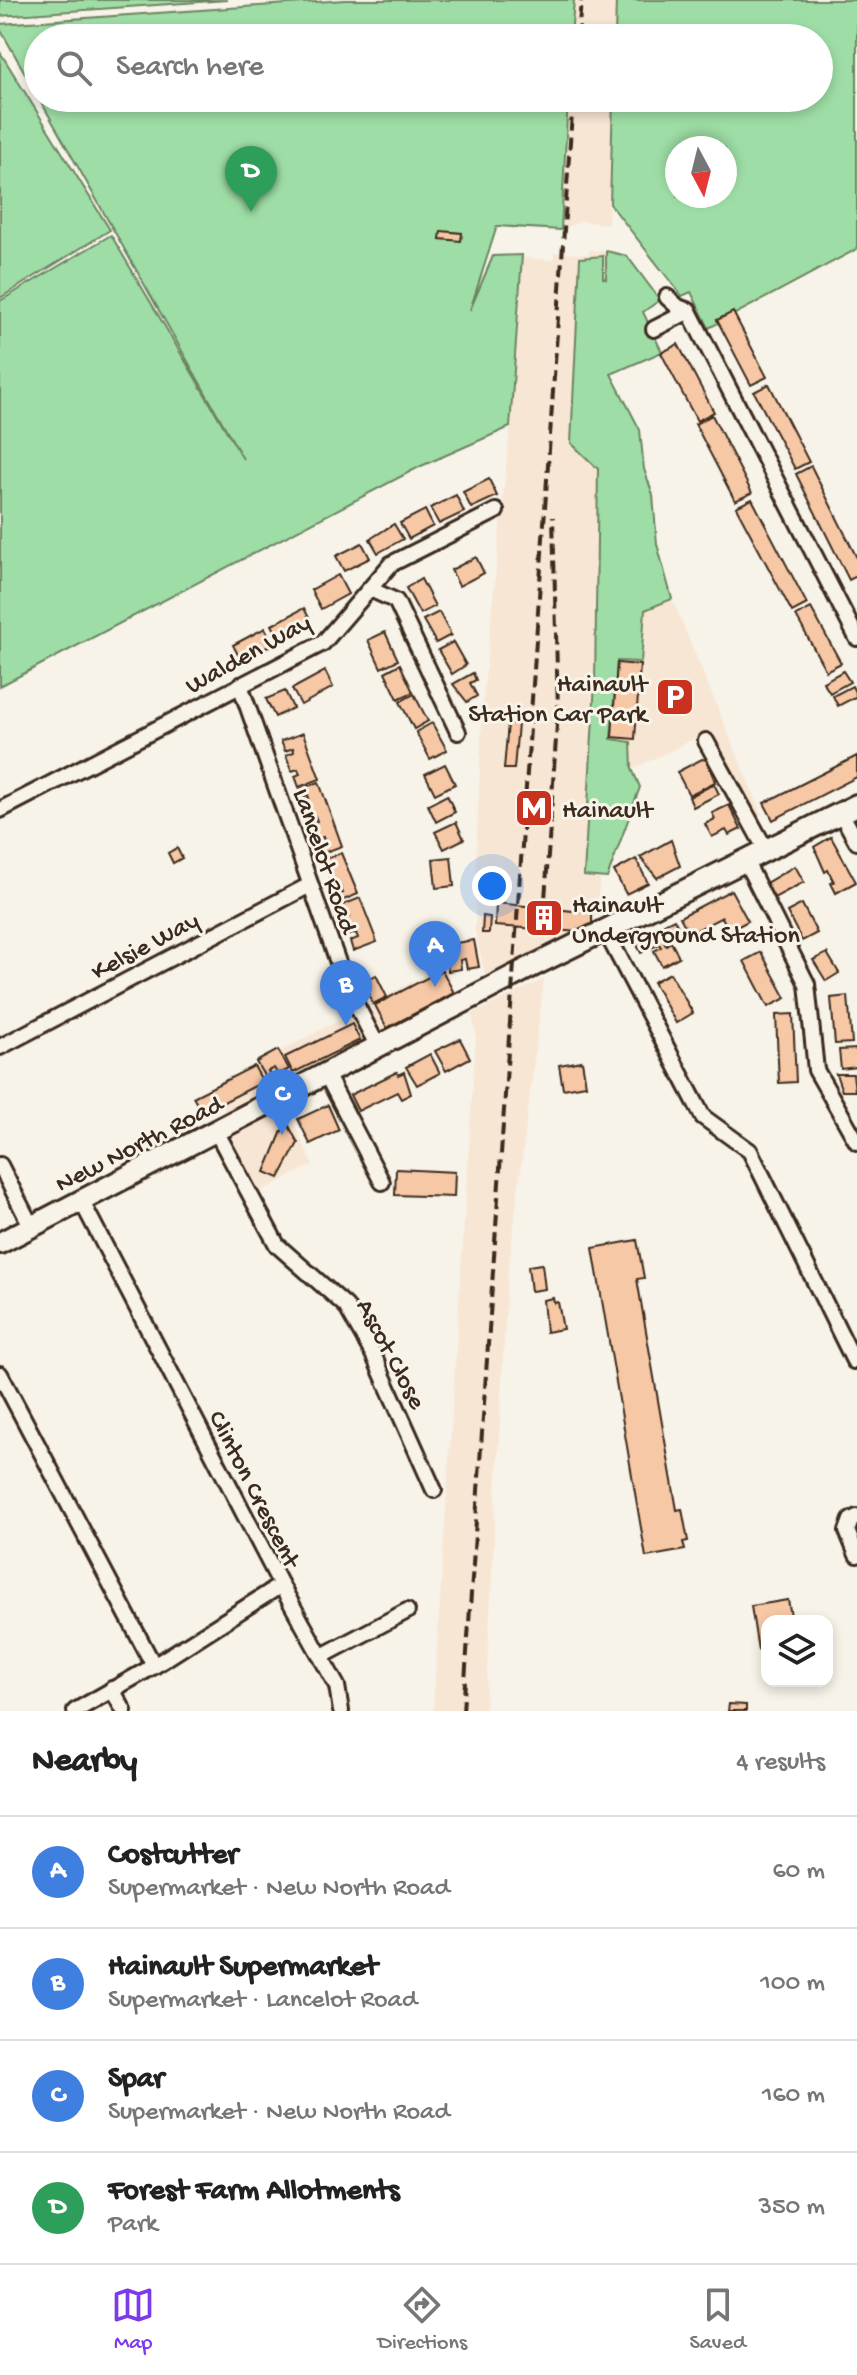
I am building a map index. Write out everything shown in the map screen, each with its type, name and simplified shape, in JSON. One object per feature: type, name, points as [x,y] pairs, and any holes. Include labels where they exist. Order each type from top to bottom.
[{"type":"street","points":[[667,297],[678,307],[689,311],[857,638]]},
{"type":"street","points":[[654,329],[689,311]]},
{"type":"street","name":"Walden Way","points":[[0,810],[323,643],[391,564],[496,511]]},
{"type":"street","points":[[370,589],[396,601],[458,732]]},
{"type":"street","name":"Lancelot Road","points":[[240,685],[346,985],[378,1047]]},
{"type":"street","points":[[706,741],[766,850]]},
{"type":"street","points":[[849,809],[857,842]]},
{"type":"street","name":"New North Road","points":[[0,1243],[605,930],[849,809]]},
{"type":"street","points":[[745,860],[807,984],[816,1070],[857,1142]]},
{"type":"street","name":"Kelsie Way","points":[[0,1047],[310,885]]},
{"type":"street","points":[[605,930],[703,1117],[750,1151],[854,1361]]},
{"type":"street","points":[[326,1074],[382,1182]]},
{"type":"street","name":"Ascot Close","points":[[216,1131],[277,1245],[346,1306],[373,1354],[434,1490]]},
{"type":"street","points":[[0,1165],[31,1226]]},
{"type":"street","name":"Clinton Crescent","points":[[75,1711],[154,1666],[281,1585],[81,1200]]},
{"type":"street","points":[[0,1374],[154,1666]]},
{"type":"street","points":[[857,1517],[851,1520],[847,1531],[857,1555]]},
{"type":"street","points":[[281,1585],[337,1686],[341,1711]]},
{"type":"street","points":[[322,1656],[407,1611]]},
{"type":"street","points":[[112,1689],[124,1711]]},
{"type":"shaded area","points":[[519,0],[616,0],[615,24],[516,24]]},
{"type":"shaded area","points":[[508,112],[612,112],[608,224],[581,221],[561,230],[497,226]]},
{"type":"shaded area","points":[[589,250],[606,251],[611,374],[640,430],[644,469],[653,495],[657,544],[672,599],[762,814],[751,822],[708,732],[633,769],[627,807],[608,827],[594,923],[486,979],[475,931],[477,836],[483,700],[510,428],[420,467],[493,256],[554,260],[554,253],[589,254]]},
{"type":"shaded area","points":[[443,966],[458,996],[276,1085],[313,1165],[259,1192],[220,1116],[226,1113],[212,1087]]},
{"type":"shaded area","points":[[544,979],[507,1281],[485,1711],[433,1711],[476,1036],[472,1014]]},
{"type":"green space","points":[[0,0],[227,0],[0,16]]},
{"type":"green space","points":[[345,0],[574,0],[572,24],[24,24],[24,71],[0,24]]},
{"type":"green space","points":[[616,0],[857,0],[857,249],[709,328],[691,292],[682,296],[610,204],[613,112],[833,112],[833,24],[615,24]]},
{"type":"green space","points":[[0,52],[24,91],[24,112],[37,112],[110,230],[0,298]]},
{"type":"green space","points":[[47,112],[567,112],[561,230],[497,226],[470,310],[493,256],[522,255],[510,427],[419,467],[0,686],[0,301],[111,235],[243,459]]},
{"type":"green space","points":[[606,251],[627,256],[660,300],[643,312],[662,352],[611,374],[640,430],[644,469],[653,495],[657,544],[672,599],[645,610],[641,662],[617,661],[611,739],[631,742],[632,769],[640,787],[607,878],[584,876],[595,682],[598,469],[571,443],[580,258],[603,256],[603,278],[606,279]]},
{"type":"building","points":[[441,231],[462,233],[461,241],[440,239]]},
{"type":"building","points":[[733,312],[767,377],[751,385],[717,320]]},
{"type":"building","points":[[678,344],[714,412],[697,421],[661,353]]},
{"type":"building","points":[[769,384],[809,462],[795,469],[754,392]]},
{"type":"building","points":[[712,415],[752,493],[735,501],[695,424]]},
{"type":"building","points":[[811,466],[857,558],[857,576],[849,580],[796,474]]},
{"type":"building","points":[[489,479],[497,496],[471,508],[463,492]]},
{"type":"building","points":[[456,495],[464,512],[439,524],[430,508]]},
{"type":"building","points":[[752,499],[807,604],[792,612],[736,507]]},
{"type":"building","points":[[425,510],[433,526],[409,539],[400,523]]},
{"type":"building","points":[[394,524],[403,539],[378,553],[370,539]]},
{"type":"building","points":[[362,543],[370,558],[344,571],[336,556]]},
{"type":"building","points":[[476,557],[484,573],[459,586],[451,570]]},
{"type":"building","points":[[338,575],[348,594],[321,609],[311,590]]},
{"type":"building","points":[[421,579],[435,606],[420,614],[406,588]]},
{"type":"building","points":[[304,608],[312,624],[281,641],[272,625]]},
{"type":"building","points":[[811,608],[841,663],[826,671],[796,616]]},
{"type":"building","points":[[439,612],[451,635],[436,643],[423,620]]},
{"type":"building","points":[[265,628],[273,644],[241,661],[233,645]]},
{"type":"building","points":[[385,632],[398,660],[381,668],[368,640]]},
{"type":"building","points":[[453,642],[466,665],[452,674],[438,650]]},
{"type":"building","points":[[617,663],[640,665],[635,739],[612,737]]},
{"type":"building","points":[[400,664],[413,692],[398,699],[385,672]]},
{"type":"building","points":[[325,671],[333,687],[301,705],[292,689]]},
{"type":"building","points":[[843,671],[850,682],[830,693],[823,682]]},
{"type":"building","points":[[473,673],[476,680],[470,683],[477,696],[467,702],[453,684]]},
{"type":"building","points":[[852,686],[857,696],[838,706],[833,696]]},
{"type":"building","points":[[285,691],[293,708],[275,717],[266,699]]},
{"type":"building","points":[[414,694],[428,721],[414,729],[400,702]]},
{"type":"building","points":[[432,723],[447,750],[430,759],[416,732]]},
{"type":"building","points":[[508,723],[518,724],[514,769],[504,769]]},
{"type":"building","points":[[303,733],[320,779],[299,787],[295,776],[300,774],[298,769],[292,771],[286,755],[294,752],[293,748],[285,751],[281,741]]},
{"type":"building","points":[[857,756],[857,777],[773,820],[764,803]]},
{"type":"building","points":[[702,759],[707,760],[715,782],[689,795],[677,772]]},
{"type":"building","points":[[445,764],[455,784],[435,794],[425,774]]},
{"type":"building","points":[[319,782],[342,846],[323,853],[320,846],[325,844],[323,837],[316,839],[310,824],[317,821],[315,816],[310,818],[303,801],[309,798],[308,795],[303,797],[300,789]]},
{"type":"building","points":[[714,784],[719,794],[693,807],[689,797]]},
{"type":"building","points":[[447,795],[455,812],[436,822],[428,805]]},
{"type":"building","points":[[729,805],[741,829],[729,835],[726,830],[712,837],[705,824],[715,819],[712,813]]},
{"type":"building","points":[[456,822],[464,839],[444,849],[435,832]]},
{"type":"building","points":[[831,837],[856,882],[836,893],[831,883],[834,882],[828,870],[825,872],[814,847]]},
{"type":"building","points":[[671,840],[680,866],[657,878],[640,857]]},
{"type":"building","points":[[177,848],[182,858],[173,863],[168,853]]},
{"type":"building","points":[[341,853],[358,894],[339,902],[336,895],[343,893],[340,886],[334,888],[327,870],[331,866],[326,868],[322,860]]},
{"type":"building","points":[[451,857],[454,886],[436,888],[433,859]]},
{"type":"building","points":[[636,859],[648,883],[626,894],[614,871]]},
{"type":"building","points":[[795,866],[804,882],[774,898],[766,883]]},
{"type":"building","points":[[731,890],[748,921],[729,931],[722,917],[689,934],[680,917]]},
{"type":"building","points":[[360,898],[377,942],[353,951],[350,941],[358,938],[356,933],[349,935],[343,919],[350,917],[348,912],[341,915],[338,907]]},
{"type":"building","name":"Hainault Underground Station","points":[[496,903],[592,913],[592,924],[580,932],[495,926]]},
{"type":"building","points":[[802,904],[817,933],[802,941],[787,912]]},
{"type":"building","points":[[483,916],[490,917],[489,933],[482,933]]},
{"type":"building","points":[[674,919],[681,932],[664,941],[666,945],[671,942],[679,957],[662,966],[654,951],[661,947],[659,944],[641,953],[634,939]]},
{"type":"building","points":[[474,940],[479,967],[467,969],[465,959],[460,960],[461,969],[448,971],[444,945]]},
{"type":"building","points":[[761,952],[786,998],[768,1007],[744,961]]},
{"type":"building","points":[[827,953],[839,973],[826,981],[813,960]]},
{"type":"building","points":[[442,970],[454,993],[387,1028],[375,1005]]},
{"type":"building","points":[[670,973],[693,1013],[676,1023],[653,982]]},
{"type":"building","points":[[376,975],[387,997],[373,1004],[363,982]]},
{"type":"building","points":[[848,996],[852,1043],[835,1044],[831,998]]},
{"type":"building","points":[[793,1014],[796,1082],[779,1083],[776,1015]]},
{"type":"building","points":[[352,1024],[360,1040],[293,1073],[285,1057]]},
{"type":"building","points":[[460,1039],[470,1058],[446,1071],[435,1051]]},
{"type":"building","points":[[857,1049],[857,1067],[841,1069],[839,1050]]},
{"type":"building","points":[[278,1050],[289,1069],[278,1075],[274,1068],[268,1071],[271,1076],[266,1079],[256,1062]]},
{"type":"building","points":[[430,1054],[440,1073],[417,1085],[406,1067]]},
{"type":"building","points":[[582,1061],[586,1085],[563,1089],[559,1065]]},
{"type":"building","points":[[254,1066],[263,1082],[202,1113],[193,1097]]},
{"type":"building","points":[[397,1072],[398,1075],[404,1072],[411,1094],[401,1099],[397,1092],[358,1111],[350,1095]]},
{"type":"building","points":[[836,1074],[853,1074],[855,1091],[842,1091]]},
{"type":"building","points":[[328,1105],[339,1130],[310,1144],[298,1119]]},
{"type":"building","points":[[289,1126],[298,1143],[279,1178],[265,1172],[282,1131]]},
{"type":"building","points":[[396,1169],[455,1172],[454,1197],[395,1195]]},
{"type":"building","points":[[637,1240],[644,1278],[637,1279],[677,1510],[682,1509],[688,1541],[683,1542],[685,1550],[646,1557],[593,1248]]},
{"type":"building","points":[[542,1264],[545,1289],[531,1291],[528,1266]]},
{"type":"building","points":[[553,1298],[554,1303],[558,1302],[563,1329],[546,1332],[543,1300]]},
{"type":"building","points":[[788,1600],[791,1615],[761,1615],[761,1649],[758,1650],[751,1606]]},
{"type":"building","points":[[729,1704],[746,1705],[746,1711],[728,1711]]},
{"type":"railway","points":[[579,24],[581,0]]},
{"type":"railway","points":[[463,1711],[572,112]]},
{"type":"railway","points":[[544,914],[558,710],[553,517]]},
{"type":"place","name":"Forest Farm Allotments","points":[[251,212]]},
{"type":"place","name":"Hainault Station Car Park","points":[[675,697]]},
{"type":"place","name":"Hainault","points":[[534,808]]},
{"type":"place","name":"Hainault Underground Station","points":[[544,918]]},
{"type":"place","name":"Costcutter","points":[[435,987]]},
{"type":"place","name":"Hainault Supermarket","points":[[346,1026]]},
{"type":"place","name":"Spar","points":[[282,1135]]}]
